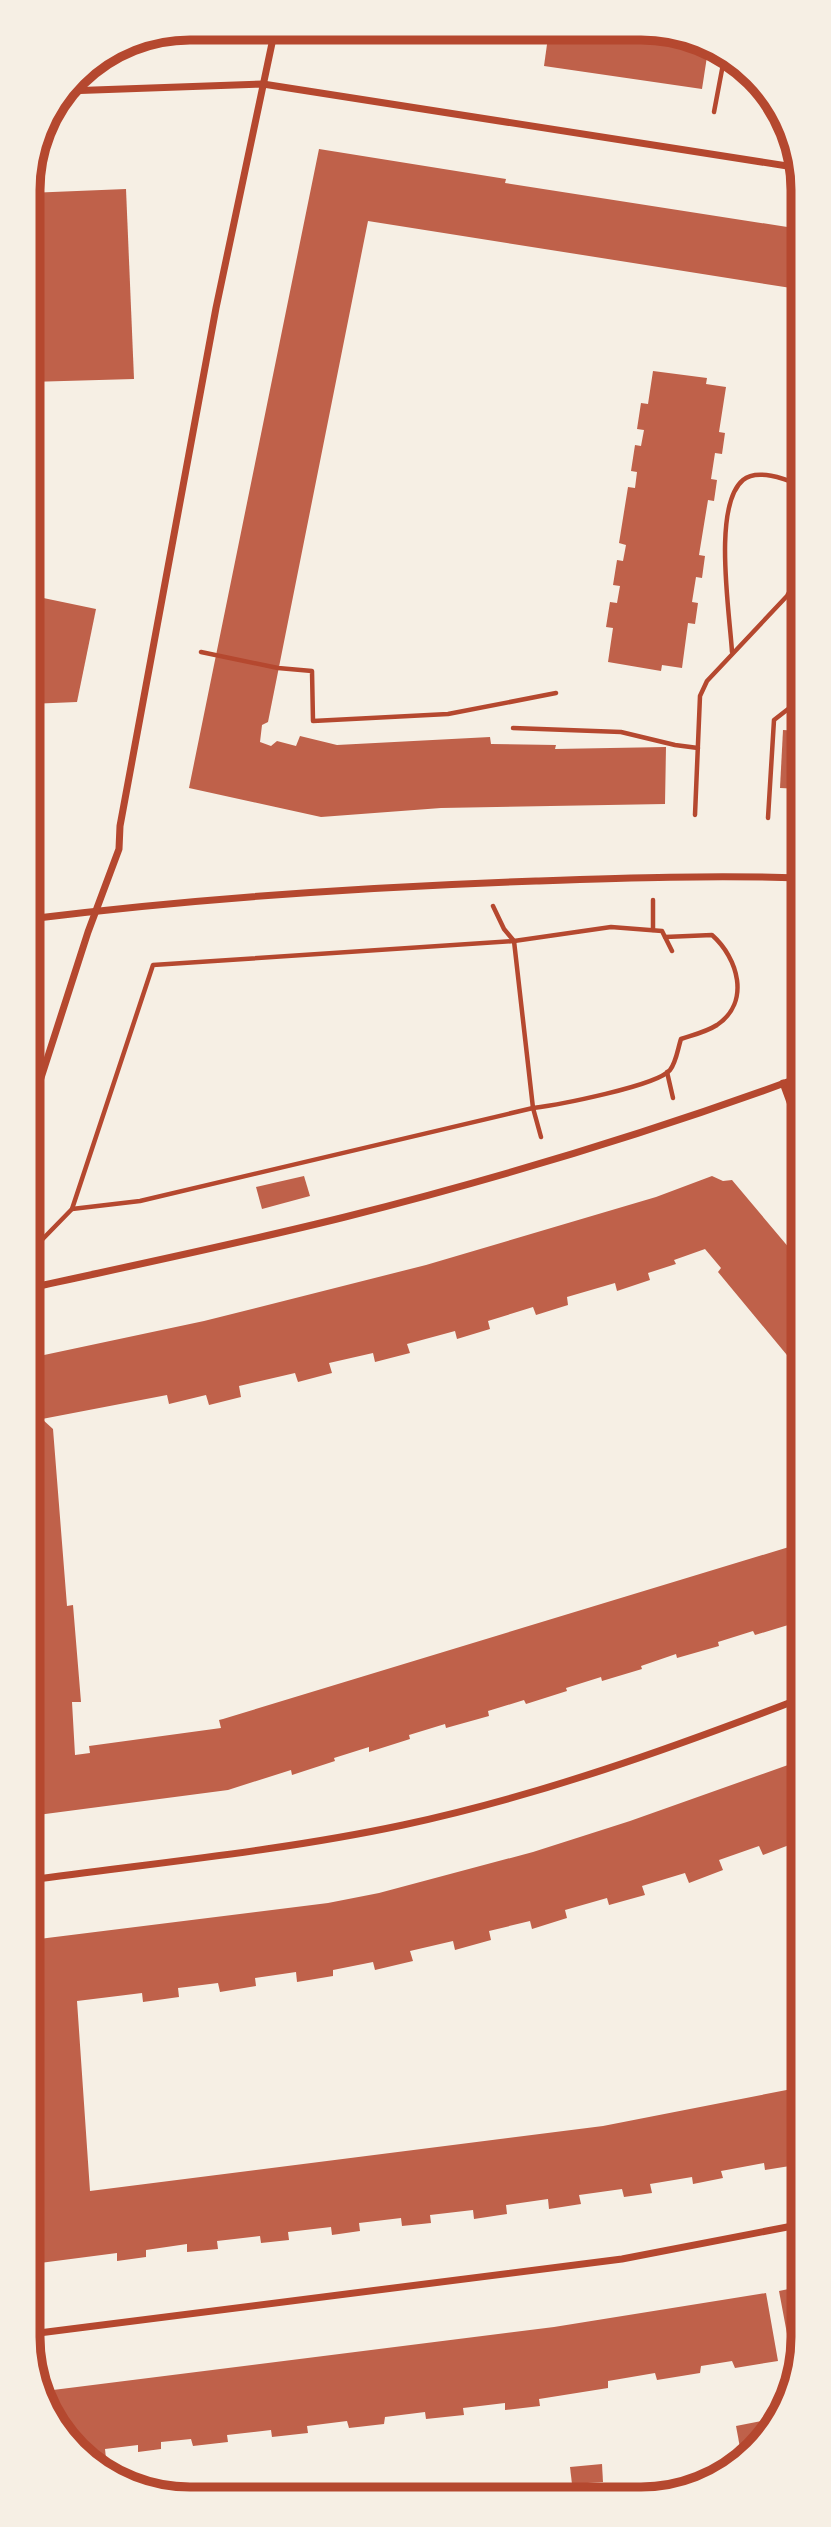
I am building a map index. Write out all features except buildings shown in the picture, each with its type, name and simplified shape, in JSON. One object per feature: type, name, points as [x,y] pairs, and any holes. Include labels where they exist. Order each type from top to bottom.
[{"type":"street","points":[[41,1080],[119,849],[120,826],[214,321],[273,40]]},
{"type":"street","points":[[78,91],[263,84],[789,166]]},
{"type":"street","points":[[41,918],[172,902],[492,882],[718,875],[791,878]]},
{"type":"street","points":[[40,1286],[344,1217],[535,1166],[791,1080]]},
{"type":"street","points":[[783,1083],[791,1104]]},
{"type":"street","points":[[40,1879],[313,1841],[403,1825],[498,1801],[680,1745],[790,1703]]},
{"type":"street","points":[[40,2333],[622,2259],[790,2227]]},
{"type":"path","points":[[714,112],[723,65]]},
{"type":"path","points":[[733,653],[725,578],[727,516],[734,492],[743,479],[756,475],[782,477],[791,481]]},
{"type":"path","points":[[695,816],[700,696],[707,681],[791,591]]},
{"type":"path","points":[[201,652],[278,668],[312,671],[313,721],[448,714],[556,693]]},
{"type":"path","points":[[768,818],[774,720],[791,707]]},
{"type":"path","points":[[513,728],[621,732],[698,748]]},
{"type":"path","points":[[492,882],[494,908],[504,929],[514,941],[533,1108]]},
{"type":"path","points":[[41,1242],[72,1209],[153,965],[514,941],[611,927],[662,931],[672,951]]},
{"type":"path","points":[[72,1209],[140,1201],[533,1108],[568,1104],[657,1079],[671,1069],[681,1039],[719,1023],[733,1007],[738,985],[734,963],[724,946],[712,936],[664,937]]}]
